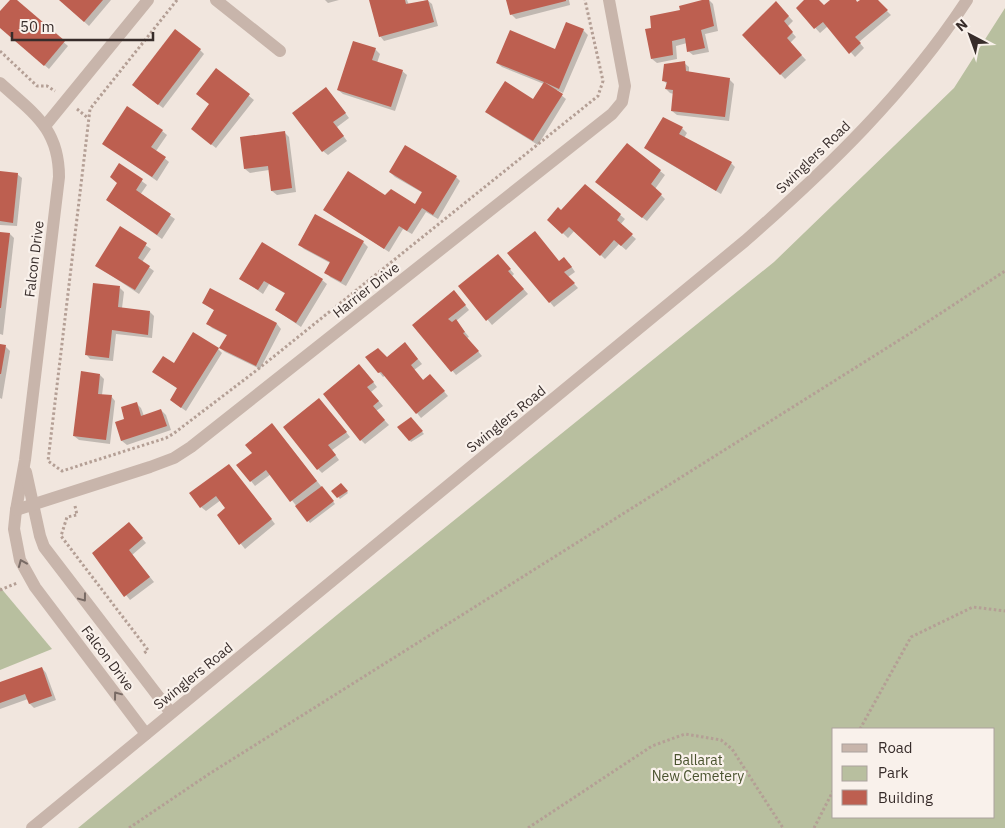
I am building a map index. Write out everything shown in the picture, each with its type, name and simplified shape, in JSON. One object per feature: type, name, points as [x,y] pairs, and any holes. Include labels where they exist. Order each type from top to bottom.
[{"type":"street","points":[[46,126],[148,0]]},
{"type":"street","points":[[216,0],[280,51]]},
{"type":"street","name":"Harrier Drive","points":[[16,510],[163,463],[191,447],[614,111],[623,98],[625,86],[609,0]]},
{"type":"street","name":"Swinglers Road","points":[[32,828],[745,241],[855,138],[898,91],[967,0]]},
{"type":"street","name":"Falcon Drive","points":[[0,83],[46,126],[57,151],[58,177],[25,460],[16,510],[14,529],[17,551],[29,577],[146,734]]},
{"type":"street","name":"Falcon Drive","points":[[25,460],[26,476],[40,536],[48,552],[171,713]]},
{"type":"path","points":[[177,0],[90,109],[48,461],[62,471],[166,438],[172,434],[257,370],[598,96],[603,81],[585,0]]},
{"type":"path","points":[[0,51],[37,86],[47,86],[88,118]]},
{"type":"path","points":[[129,828],[209,774],[799,404],[1005,270]]},
{"type":"path","points":[[71,493],[77,515],[67,518],[61,536],[148,650],[132,662]]},
{"type":"path","points":[[861,728],[911,637],[973,607],[1005,612]]},
{"type":"path","points":[[528,828],[652,746],[685,734],[721,740],[732,749],[783,828]]},
{"type":"path","points":[[814,828],[832,793]]},
{"type":"green space","name":"Ballarat New Cemetery","points":[[1005,8],[1005,828],[78,828],[343,610],[774,262],[954,88]]},
{"type":"green space","points":[[0,587],[52,649],[0,670]]},
{"type":"building","points":[[10,0],[17,0],[65,41],[44,66],[0,28],[0,11]]},
{"type":"building","points":[[59,0],[103,0],[84,22]]},
{"type":"building","points":[[369,0],[405,0],[406,4],[428,0],[434,22],[379,37]]},
{"type":"building","points":[[506,0],[566,0],[566,1],[510,15]]},
{"type":"building","points":[[709,0],[714,26],[701,30],[705,48],[687,52],[685,38],[672,41],[673,55],[651,59],[645,29],[651,28],[650,16],[680,10],[679,6]]},
{"type":"building","points":[[804,0],[819,0],[824,5],[830,0],[856,0],[857,2],[860,0],[878,0],[888,10],[855,37],[861,43],[849,54],[823,22],[814,29],[796,8]]},
{"type":"building","points":[[776,1],[789,16],[784,21],[793,32],[787,38],[802,55],[780,75],[742,35]]},
{"type":"building","points":[[566,22],[584,29],[559,89],[496,63],[510,30],[555,49]]},
{"type":"building","points":[[175,29],[201,49],[158,105],[132,85]]},
{"type":"building","points":[[353,41],[376,48],[372,60],[403,70],[391,107],[337,90]]},
{"type":"building","points":[[685,61],[686,71],[730,78],[725,117],[671,111],[673,90],[665,89],[667,82],[662,81],[664,64]]},
{"type":"building","points":[[216,68],[250,94],[211,145],[191,129],[209,104],[196,94]]},
{"type":"building","points":[[505,81],[533,99],[544,82],[563,94],[533,141],[485,112]]},
{"type":"building","points":[[326,87],[346,113],[333,122],[344,136],[322,152],[292,113]]},
{"type":"building","points":[[127,106],[163,130],[151,147],[166,157],[152,177],[102,144]]},
{"type":"building","points":[[663,117],[683,127],[679,134],[732,162],[716,191],[644,148]]},
{"type":"building","points":[[285,131],[292,188],[271,191],[268,166],[244,169],[240,137]]},
{"type":"building","points":[[627,143],[661,170],[651,184],[662,194],[642,218],[595,182]]},
{"type":"building","points":[[405,145],[457,176],[433,215],[422,208],[407,231],[399,226],[384,249],[323,210],[348,171],[385,195],[391,189],[415,204],[422,192],[389,172]]},
{"type":"building","points":[[119,163],[143,179],[136,190],[171,214],[157,235],[106,200],[117,183],[110,177]]},
{"type":"building","points":[[0,171],[18,173],[13,223],[0,221]]},
{"type":"building","points":[[585,184],[621,214],[617,220],[633,234],[621,246],[614,240],[600,256],[569,227],[562,234],[547,220],[558,207],[561,210]]},
{"type":"building","points":[[315,214],[364,241],[341,282],[324,273],[330,262],[298,245]]},
{"type":"building","points":[[120,226],[147,243],[138,258],[150,266],[135,290],[95,266]]},
{"type":"building","points":[[535,231],[559,261],[564,257],[572,267],[564,272],[575,283],[549,303],[507,253]]},
{"type":"building","points":[[0,232],[10,233],[1,308],[0,308]]},
{"type":"building","points":[[262,242],[323,279],[296,323],[275,310],[285,293],[264,281],[258,290],[239,279]]},
{"type":"building","points":[[498,254],[511,269],[508,271],[524,289],[486,321],[458,286]]},
{"type":"building","points":[[93,283],[120,286],[118,307],[150,311],[148,335],[112,330],[109,358],[85,355]]},
{"type":"building","points":[[210,288],[277,323],[256,366],[219,348],[227,335],[206,324],[214,310],[202,303]]},
{"type":"building","points":[[454,290],[466,305],[448,319],[452,322],[456,319],[465,332],[463,333],[479,351],[451,372],[412,325]]},
{"type":"building","points":[[193,332],[219,348],[181,408],[170,400],[177,388],[152,372],[163,356],[174,363]]},
{"type":"building","points":[[405,342],[418,359],[411,365],[423,380],[430,374],[445,391],[416,414],[381,372],[378,373],[365,357],[378,348],[387,357]]},
{"type":"building","points":[[0,344],[6,345],[1,374],[0,374]]},
{"type":"building","points":[[359,364],[374,382],[367,387],[379,401],[373,406],[385,420],[360,441],[323,394]]},
{"type":"building","points":[[81,371],[100,374],[98,394],[112,395],[106,440],[73,436]]},
{"type":"building","points":[[319,398],[347,432],[328,445],[336,455],[317,470],[283,427]]},
{"type":"building","points":[[137,402],[141,416],[161,409],[167,426],[121,441],[115,422],[124,419],[121,407]]},
{"type":"building","points":[[411,417],[423,431],[409,441],[397,427]]},
{"type":"building","points":[[272,423],[317,481],[290,502],[266,470],[250,482],[236,465],[252,453],[245,445]]},
{"type":"building","points":[[229,464],[272,519],[239,545],[217,515],[225,508],[216,496],[200,508],[189,493]]},
{"type":"building","points":[[341,483],[348,491],[337,498],[331,491]]},
{"type":"building","points":[[322,486],[334,501],[307,522],[295,506]]},
{"type":"building","points":[[129,522],[143,538],[129,550],[150,577],[124,597],[92,553]]},
{"type":"building","points":[[42,667],[52,696],[29,704],[25,694],[0,703],[0,682]]}]
